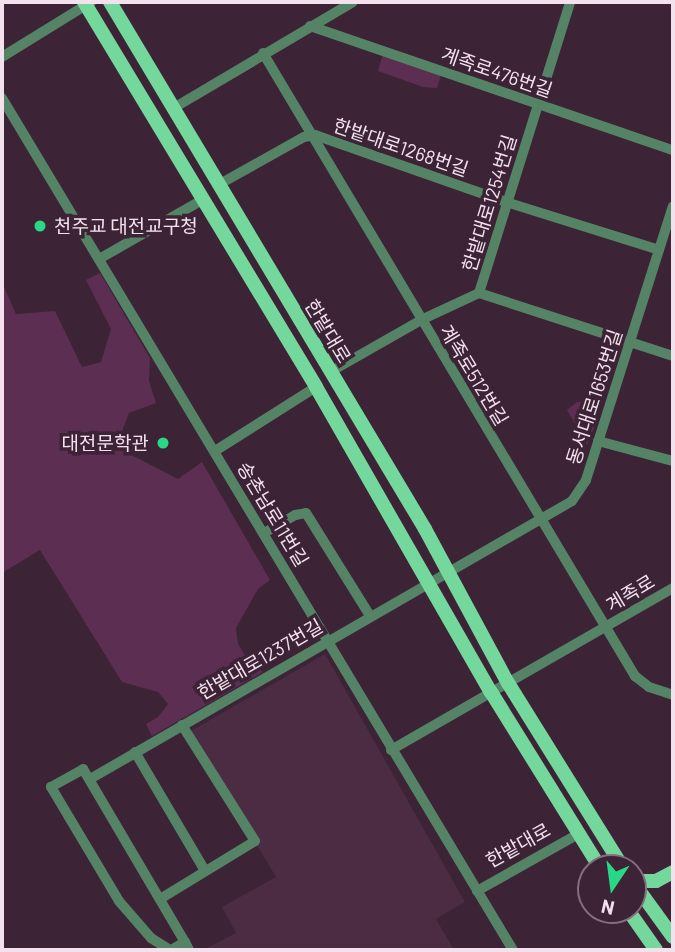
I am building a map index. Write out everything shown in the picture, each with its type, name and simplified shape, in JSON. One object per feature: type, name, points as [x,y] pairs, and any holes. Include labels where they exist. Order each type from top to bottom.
[{"type":"main road","name":"한밭대로","points":[[110,2],[449,572],[508,682],[617,854]]},
{"type":"main road","name":"한밭대로","points":[[87,3],[202,200],[316,387],[491,692],[591,854]]},
{"type":"main road","points":[[647,881],[656,881],[673,872]]},
{"type":"main road","points":[[647,901],[673,937]]},
{"type":"main road","points":[[632,924],[648,950]]},
{"type":"main road","points":[[638,924],[656,950]]},
{"type":"street","points":[[172,109],[353,2]]},
{"type":"street","name":"한밭대로1254번길","points":[[330,373],[421,320],[480,293],[570,2]]},
{"type":"street","points":[[2,57],[87,3]]},
{"type":"street","name":"계족로476번길","points":[[310,26],[673,150]]},
{"type":"street","name":"계족로512번길","points":[[263,53],[635,677],[649,687],[673,695]]},
{"type":"street","name":"송촌남로11번길","points":[[2,98],[329,639],[391,750],[513,950]]},
{"type":"street","name":"한밭대로1268번길","points":[[218,185],[304,137],[314,135],[506,202],[659,250]]},
{"type":"street","points":[[99,259],[202,200]]},
{"type":"street","name":"동서대로1653번길","points":[[449,572],[572,501],[586,480],[673,206]]},
{"type":"street","points":[[480,293],[673,356]]},
{"type":"street","name":"한밭대로","points":[[215,451],[316,387]]},
{"type":"street","points":[[598,440],[673,461]]},
{"type":"street","points":[[264,533],[295,515],[306,513],[370,616]]},
{"type":"street","name":"한밭대로1237번길","points":[[90,779],[449,572]]},
{"type":"street","name":"계족로","points":[[606,629],[673,588]]},
{"type":"street","points":[[391,750],[606,629]]},
{"type":"street","points":[[160,900],[255,841],[183,725]]},
{"type":"street","points":[[135,752],[205,872]]},
{"type":"street","points":[[83,768],[90,779],[160,900],[187,946],[170,950],[151,938],[119,901],[51,787],[83,768]]},
{"type":"street","name":"한밭대로","points":[[477,891],[578,834]]},
{"type":"shaded area","points":[[384,50],[442,72],[437,88],[423,87],[378,71]]},
{"type":"shaded area","points":[[100,273],[150,358],[149,381],[156,403],[129,413],[116,447],[178,479],[202,462],[270,580],[258,589],[236,628],[238,644],[249,662],[263,672],[152,736],[146,724],[158,717],[168,704],[158,692],[122,682],[40,550],[2,573],[2,282],[16,314],[55,311],[82,367],[101,362],[111,329],[86,280]]},
{"type":"shaded area","points":[[588,401],[586,407],[599,416],[587,445],[567,410],[577,402]]},
{"type":"shaded area","points":[[325,654],[465,902],[436,919],[454,950],[203,950],[236,933],[222,907],[276,877],[189,732]]},
{"type":"place","name":"천주교 대전교구청","points":[[40,226]]},
{"type":"place","name":"대전문학관","points":[[163,443]]}]
